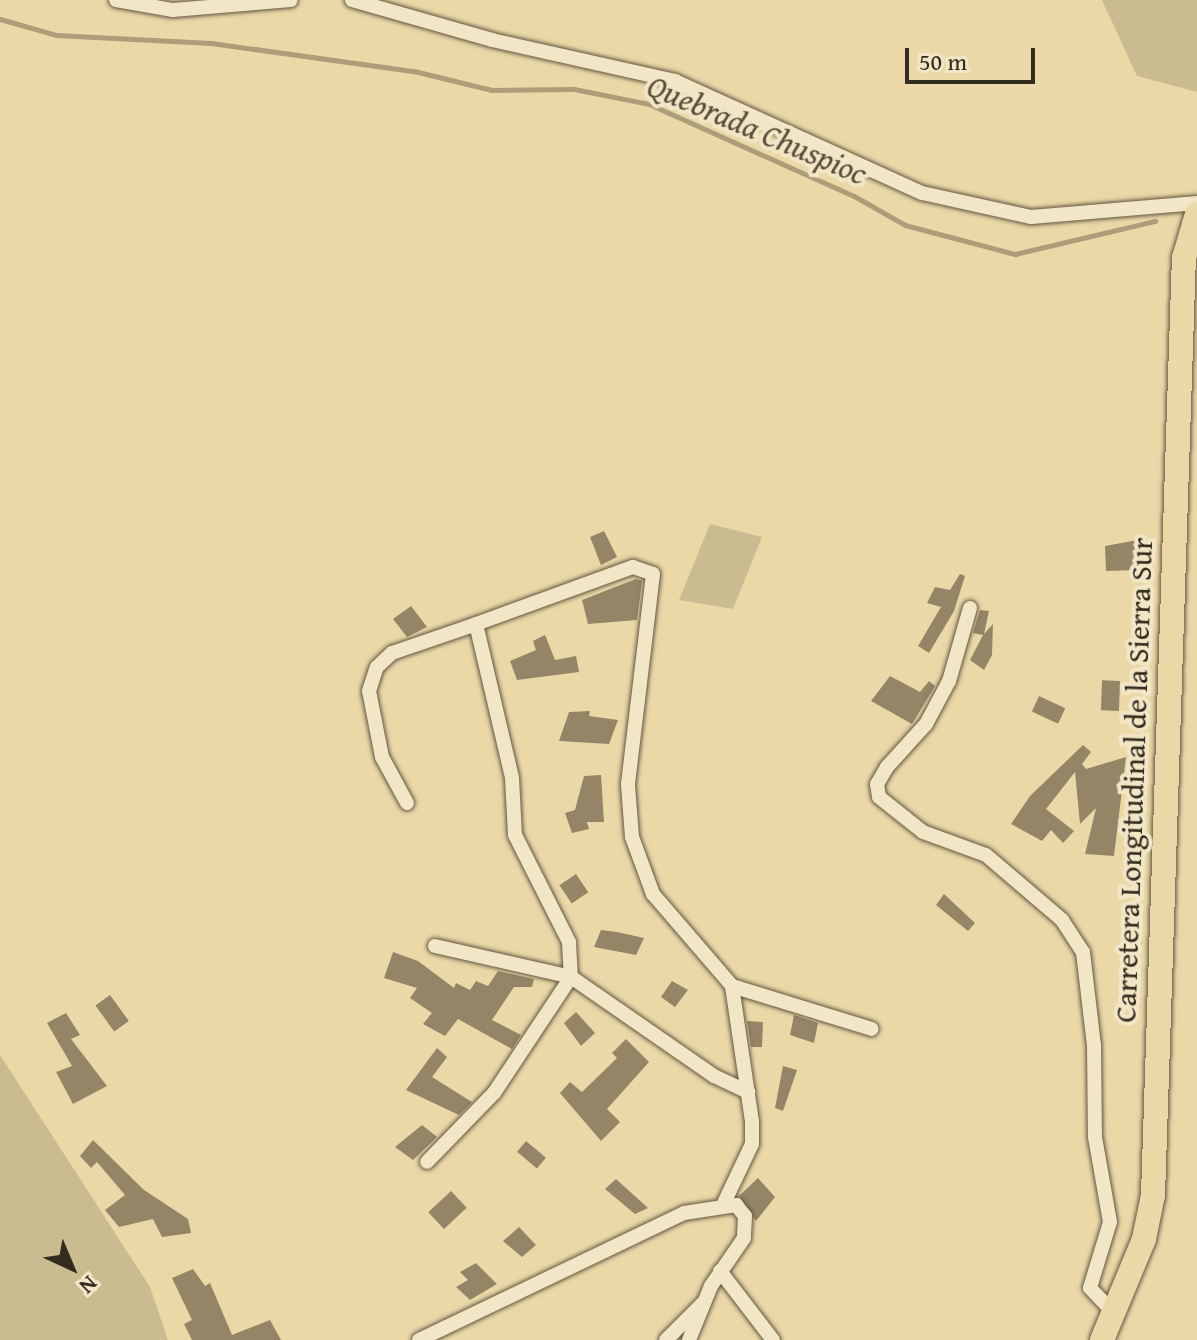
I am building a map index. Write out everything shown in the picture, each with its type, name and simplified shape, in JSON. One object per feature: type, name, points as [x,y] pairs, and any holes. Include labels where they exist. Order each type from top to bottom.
[{"type":"highway","name":"Carretera Longitudinal de la Sierra Sur","points":[[1102,1340],[1144,1239],[1153,1195],[1183,273],[1197,214]]},
{"type":"street","points":[[116,0],[173,10],[291,0]]},
{"type":"street","points":[[352,0],[492,40],[632,66],[675,81],[922,193],[1031,217],[1197,203]]},
{"type":"street","points":[[407,803],[382,757],[369,691],[377,667],[392,653],[633,567],[653,574],[628,785],[632,837],[653,894],[732,986],[749,1092],[752,1144],[724,1203]]},
{"type":"street","points":[[970,608],[949,681],[926,724],[887,767],[877,784],[879,797],[923,832],[998,863],[1062,920],[1083,952],[1094,1045],[1095,1137],[1110,1222],[1090,1288],[1112,1311]]},
{"type":"street","points":[[427,1162],[494,1093],[571,977],[569,942],[515,835],[512,778],[476,624]]},
{"type":"street","points":[[435,946],[571,977],[714,1076],[749,1092]]},
{"type":"street","points":[[732,986],[872,1029]]},
{"type":"street","points":[[419,1340],[684,1213],[724,1203],[745,1216],[744,1238],[720,1271],[689,1340]]},
{"type":"street","points":[[720,1271],[773,1340]]},
{"type":"street","points":[[666,1340],[704,1303]]},
{"type":"shaded area","points":[[1102,0],[1197,0],[1197,92],[1137,76]]},
{"type":"shaded area","points":[[710,524],[762,537],[733,609],[679,600]]},
{"type":"shaded area","points":[[0,1055],[150,1287],[168,1340],[0,1340]]},
{"type":"building","points":[[604,531],[617,557],[601,565],[590,537]]},
{"type":"building","points":[[1138,540],[1136,570],[1106,571],[1105,546]]},
{"type":"building","points":[[960,574],[965,576],[954,611],[929,653],[918,646],[941,607],[927,603],[935,587],[950,590]]},
{"type":"building","points":[[636,579],[642,581],[637,620],[588,624],[582,600]]},
{"type":"building","points":[[411,606],[427,627],[407,637],[393,619]]},
{"type":"building","points":[[980,610],[989,611],[984,634],[993,624],[992,655],[984,670],[970,660],[983,635],[973,633]]},
{"type":"building","points":[[545,635],[555,660],[576,656],[579,672],[517,680],[510,661],[536,650],[533,641]]},
{"type":"building","points":[[890,676],[920,692],[929,681],[935,686],[912,724],[871,701]]},
{"type":"building","points":[[1102,680],[1120,681],[1119,711],[1101,710]]},
{"type":"building","points":[[1039,696],[1065,708],[1058,724],[1032,711]]},
{"type":"building","points":[[590,711],[589,716],[618,720],[609,744],[559,741],[569,712]]},
{"type":"building","points":[[1083,745],[1091,752],[1082,764],[1086,769],[1126,757],[1114,856],[1085,854],[1096,808],[1080,824],[1075,772],[1046,809],[1074,831],[1063,843],[1051,830],[1042,841],[1011,824],[1030,796]]},
{"type":"building","points":[[601,775],[604,822],[587,822],[589,829],[572,833],[565,813],[575,810],[584,776]]},
{"type":"building","points":[[576,874],[588,892],[572,903],[559,885]]},
{"type":"building","points":[[944,894],[975,923],[968,931],[936,905]]},
{"type":"building","points":[[601,930],[644,938],[636,955],[594,947]]},
{"type":"building","points":[[393,952],[418,961],[454,988],[456,983],[470,990],[476,981],[488,986],[498,971],[534,979],[532,987],[514,987],[492,1020],[521,1035],[512,1049],[458,1019],[445,1036],[423,1024],[432,1013],[410,998],[417,988],[384,978]]},
{"type":"building","points":[[672,981],[688,990],[675,1007],[661,997]]},
{"type":"building","points":[[110,995],[129,1021],[114,1031],[95,1006]]},
{"type":"building","points":[[576,1012],[595,1033],[581,1046],[564,1023]]},
{"type":"building","points":[[66,1013],[80,1035],[71,1039],[107,1086],[73,1104],[56,1072],[72,1066],[47,1023]]},
{"type":"building","points":[[794,1015],[818,1023],[814,1043],[790,1035]]},
{"type":"building","points":[[747,1021],[763,1022],[762,1047],[751,1047]]},
{"type":"building","points":[[626,1039],[649,1062],[607,1109],[620,1122],[601,1141],[560,1093],[570,1082],[582,1092],[617,1058],[612,1053]]},
{"type":"building","points":[[437,1048],[447,1057],[432,1077],[472,1102],[459,1115],[406,1090]]},
{"type":"building","points":[[783,1066],[797,1070],[783,1111],[775,1108]]},
{"type":"building","points":[[422,1125],[437,1137],[413,1160],[395,1147]]},
{"type":"building","points":[[93,1140],[144,1190],[188,1219],[191,1233],[162,1237],[153,1219],[119,1227],[105,1210],[125,1195],[97,1162],[91,1168],[80,1156]]},
{"type":"building","points":[[526,1141],[546,1158],[537,1168],[517,1152]]},
{"type":"building","points":[[758,1178],[775,1197],[756,1221],[739,1196]]},
{"type":"building","points":[[616,1179],[648,1208],[635,1214],[605,1189]]},
{"type":"building","points":[[451,1191],[467,1208],[444,1229],[428,1212]]},
{"type":"building","points":[[519,1227],[536,1245],[522,1257],[503,1241]]},
{"type":"building","points":[[476,1263],[497,1284],[470,1300],[456,1287],[468,1280],[460,1272]]},
{"type":"building","points":[[193,1269],[205,1286],[210,1283],[232,1335],[270,1320],[281,1340],[192,1340],[184,1324],[192,1320],[172,1278]]},
{"type":"waterway","name":"Quebrada Chuspioc","points":[[0,19],[56,35],[211,43],[414,71],[492,90],[574,89],[649,104],[854,196],[905,225],[1015,254],[1155,221]]}]
